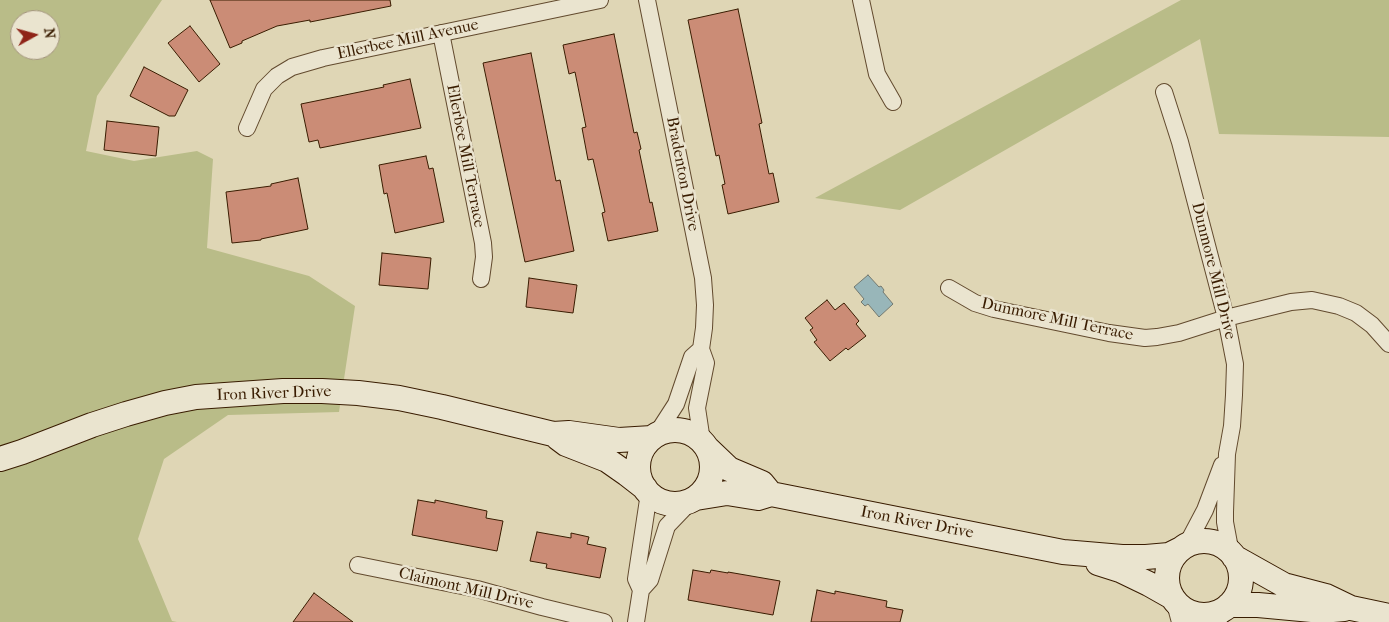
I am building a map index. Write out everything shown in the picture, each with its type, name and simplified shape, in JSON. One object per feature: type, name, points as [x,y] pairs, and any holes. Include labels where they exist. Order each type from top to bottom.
[{"type":"street","name":"Ellerbee Mill Avenue","points":[[247,128],[264,89],[277,76],[292,67],[323,58],[600,0]]},
{"type":"street","name":"Bradenton Drive","points":[[647,0],[703,278],[704,328],[701,349],[706,363],[697,408],[705,445]]},
{"type":"street","points":[[861,0],[877,74],[893,102]]},
{"type":"street","name":"Ellerbee Mill Terrace","points":[[441,33],[483,243],[484,257],[480,279]]},
{"type":"street","name":"Dunmore Mill Drive","points":[[1164,92],[1180,142],[1226,318],[1235,364],[1232,418],[1227,454],[1225,522],[1233,556]]},
{"type":"street","name":"Dunmore Mill Terrace","points":[[949,288],[983,307],[1128,337],[1145,338],[1157,338],[1179,333],[1226,318],[1291,302],[1312,300],[1339,306],[1356,314],[1372,325],[1389,344]]},
{"type":"street","name":"Bradenton Drive","points":[[654,436],[676,404],[692,357],[701,349]]},
{"type":"street","name":"Iron River Drive","points":[[0,459],[109,419],[165,402],[196,397],[283,391],[322,390],[399,398],[553,434],[569,433],[619,440],[654,436]]},
{"type":"street","points":[[636,622],[641,590],[650,580],[667,526],[703,492],[712,476],[713,467],[705,445],[694,435],[685,431],[675,430],[666,431],[654,436],[644,446],[638,467],[640,478],[647,491],[656,499],[673,504],[682,504],[694,499]]},
{"type":"street","name":"Iron River Drive","points":[[553,434],[566,444],[607,460],[628,474],[647,491]]},
{"type":"street","name":"Iron River Drive","points":[[705,445],[729,469],[762,484],[771,494]]},
{"type":"street","name":"Dunmore Mill Drive","points":[[1184,547],[1205,510],[1227,454]]},
{"type":"street","points":[[641,590],[636,579],[647,491]]},
{"type":"street","name":"Iron River Drive","points":[[694,499],[727,492],[758,498],[771,494],[1063,552],[1120,570],[1149,584],[1175,606]]},
{"type":"street","points":[[1351,608],[1322,611],[1281,606],[1224,611],[1206,615],[1196,614],[1175,606],[1168,585],[1169,565],[1174,556],[1184,547],[1195,542],[1215,543],[1224,547],[1233,556],[1284,585],[1326,596],[1351,608],[1389,616]]},
{"type":"street","name":"Iron River Drive","points":[[1063,552],[1146,557],[1169,555],[1184,547]]},
{"type":"street","points":[[1224,611],[1235,597],[1239,587],[1240,577],[1233,556]]},
{"type":"street","name":"Claimont Mill Drive","points":[[358,565],[477,589],[604,622]]},
{"type":"green space","points":[[0,0],[162,0],[97,96],[86,151],[134,161],[197,151],[213,159],[207,248],[309,276],[355,306],[339,412],[228,415],[164,459],[138,539],[172,621],[177,622],[0,622]]},
{"type":"green space","points":[[1181,0],[1389,0],[1389,137],[1219,134],[1200,39],[900,210],[815,198]]},
{"type":"water","points":[[868,275],[879,287],[881,286],[884,290],[883,292],[893,304],[879,317],[868,304],[865,306],[861,302],[864,299],[854,287]]},
{"type":"building","points":[[210,0],[390,0],[391,6],[310,22],[310,20],[277,26],[230,48]]},
{"type":"building","points":[[738,9],[762,123],[759,124],[769,174],[773,173],[779,202],[728,214],[722,185],[725,184],[719,155],[716,156],[688,20]]},
{"type":"building","points":[[190,26],[220,64],[199,82],[168,43]]},
{"type":"building","points":[[614,34],[634,133],[637,132],[650,203],[652,202],[658,231],[608,241],[602,213],[605,212],[593,159],[588,160],[582,128],[586,127],[575,72],[569,74],[563,45]]},
{"type":"building","points":[[531,53],[556,181],[560,180],[574,251],[525,262],[483,63]]},
{"type":"building","points":[[144,67],[188,90],[175,116],[169,116],[130,96]]},
{"type":"building","points":[[410,79],[421,128],[320,148],[318,140],[309,142],[301,104],[384,87],[383,85]]},
{"type":"building","points":[[107,121],[159,127],[156,156],[104,150]]},
{"type":"building","points":[[426,156],[429,169],[433,168],[444,222],[395,233],[387,193],[384,194],[379,165]]},
{"type":"building","points":[[298,178],[308,229],[261,240],[232,243],[226,192],[271,186],[271,184]]},
{"type":"building","points":[[382,253],[431,258],[428,289],[379,285]]},
{"type":"building","points":[[529,278],[577,285],[573,313],[526,307]]},
{"type":"building","points":[[827,300],[835,310],[844,303],[859,321],[856,324],[866,336],[848,350],[846,348],[830,361],[814,342],[817,340],[810,330],[813,328],[805,318]]},
{"type":"building","points":[[418,500],[435,503],[435,500],[487,511],[486,518],[503,521],[497,551],[412,535]]},
{"type":"building","points":[[537,532],[571,538],[571,533],[589,537],[587,544],[606,548],[600,578],[546,568],[547,564],[530,561]]},
{"type":"building","points":[[693,570],[710,573],[711,570],[728,572],[780,581],[773,615],[688,600]]},
{"type":"building","points":[[817,590],[835,594],[835,591],[887,601],[886,607],[903,610],[900,622],[811,622]]},
{"type":"building","points":[[314,593],[353,622],[293,622]]}]
